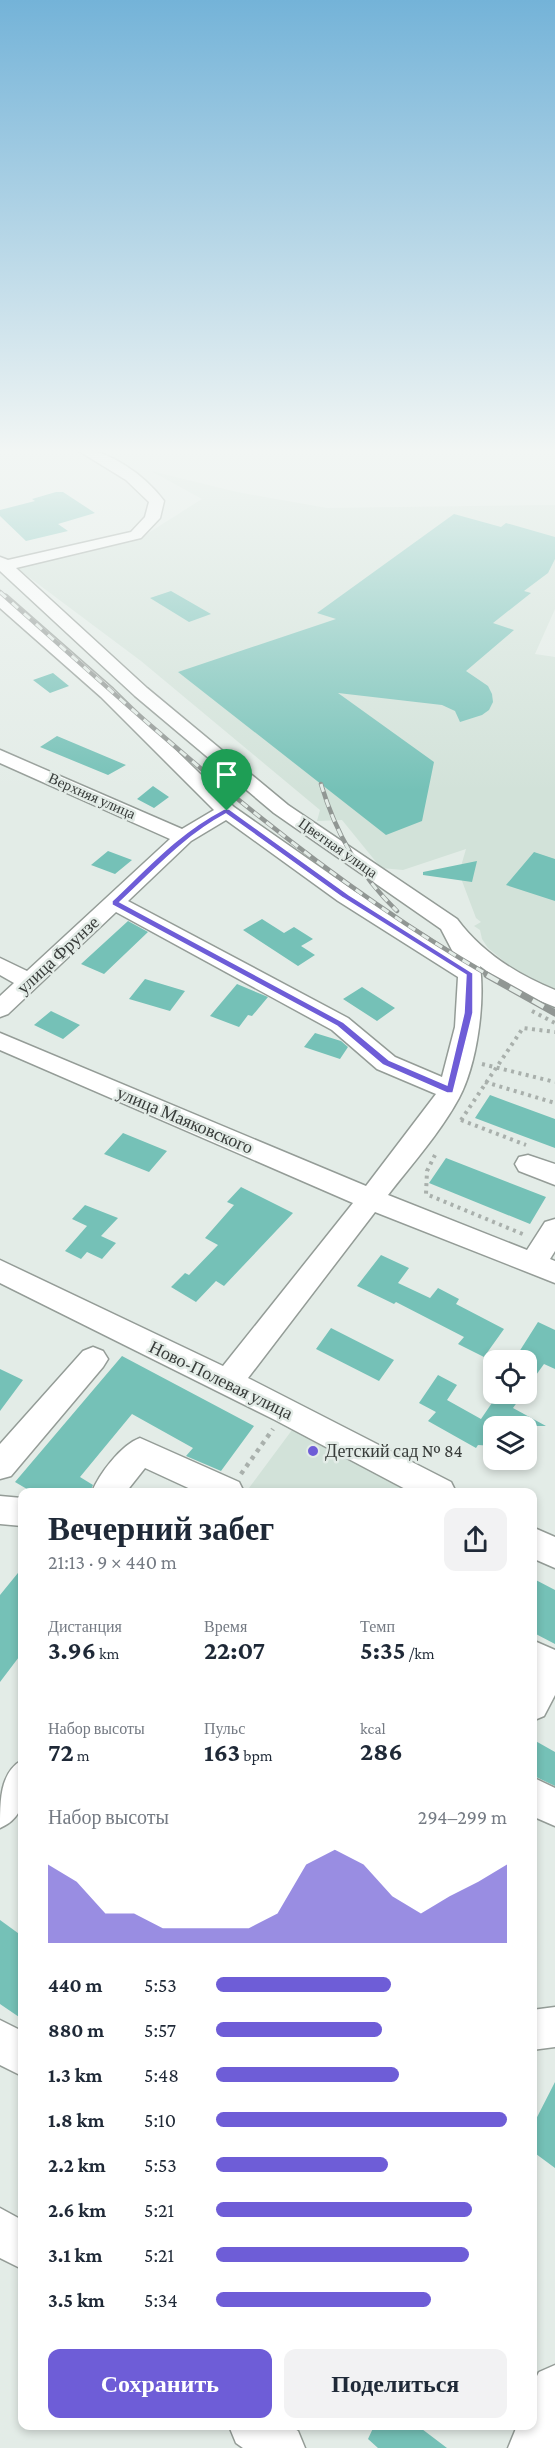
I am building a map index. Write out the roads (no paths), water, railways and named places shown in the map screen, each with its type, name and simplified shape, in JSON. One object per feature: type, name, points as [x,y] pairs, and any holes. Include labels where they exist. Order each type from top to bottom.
[{"type":"street","name":"Цветная улица","points":[[2,564],[141,692],[281,809],[449,924],[464,944],[470,974],[468,1013],[450,1090],[435,1116],[370,1199]]},
{"type":"street","points":[[0,599],[107,693],[227,811],[346,896],[470,974]]},
{"type":"street","name":"Верхняя улица","points":[[0,756],[184,837]]},
{"type":"street","name":"улица Фрунзе","points":[[0,1009],[184,837],[198,826],[227,811]]},
{"type":"street","points":[[115,903],[340,1024],[386,1063],[450,1090]]},
{"type":"street","points":[[464,944],[521,985],[555,999]]},
{"type":"street","points":[[0,965],[30,982]]},
{"type":"street","name":"улица Маяковского","points":[[0,1041],[370,1199],[548,1252]]},
{"type":"street","points":[[531,1156],[555,1175]]},
{"type":"street","points":[[228,1382],[370,1199]]},
{"type":"street","name":"Ново-Полевая улица","points":[[0,1271],[286,1411],[432,1488]]},
{"type":"street","points":[[0,1466],[93,1359]]},
{"type":"street","points":[[111,1488],[140,1450],[220,1488]]},
{"type":"street","points":[[0,1510],[18,1512]]},
{"type":"street","points":[[537,1544],[555,1553]]},
{"type":"street","points":[[537,1658],[552,1666],[537,1694]]},
{"type":"street","points":[[0,1809],[18,1784]]},
{"type":"street","points":[[537,1798],[555,1808]]},
{"type":"street","points":[[537,2029],[555,2027]]},
{"type":"street","points":[[0,2040],[18,2053]]},
{"type":"street","points":[[0,2230],[18,2244]]},
{"type":"street","points":[[531,2448],[555,2388]]},
{"type":"street","points":[[258,2430],[281,2448]]},
{"type":"railway","points":[[0,592],[176,747],[295,845],[422,935],[490,976]]},
{"type":"railway","points":[[321,784],[334,820],[350,852],[371,883],[397,911]]},
{"type":"railway","points":[[487,975],[555,1013]]},
{"type":"place","name":"Детский сад № 84","points":[[313,1451]]}]
